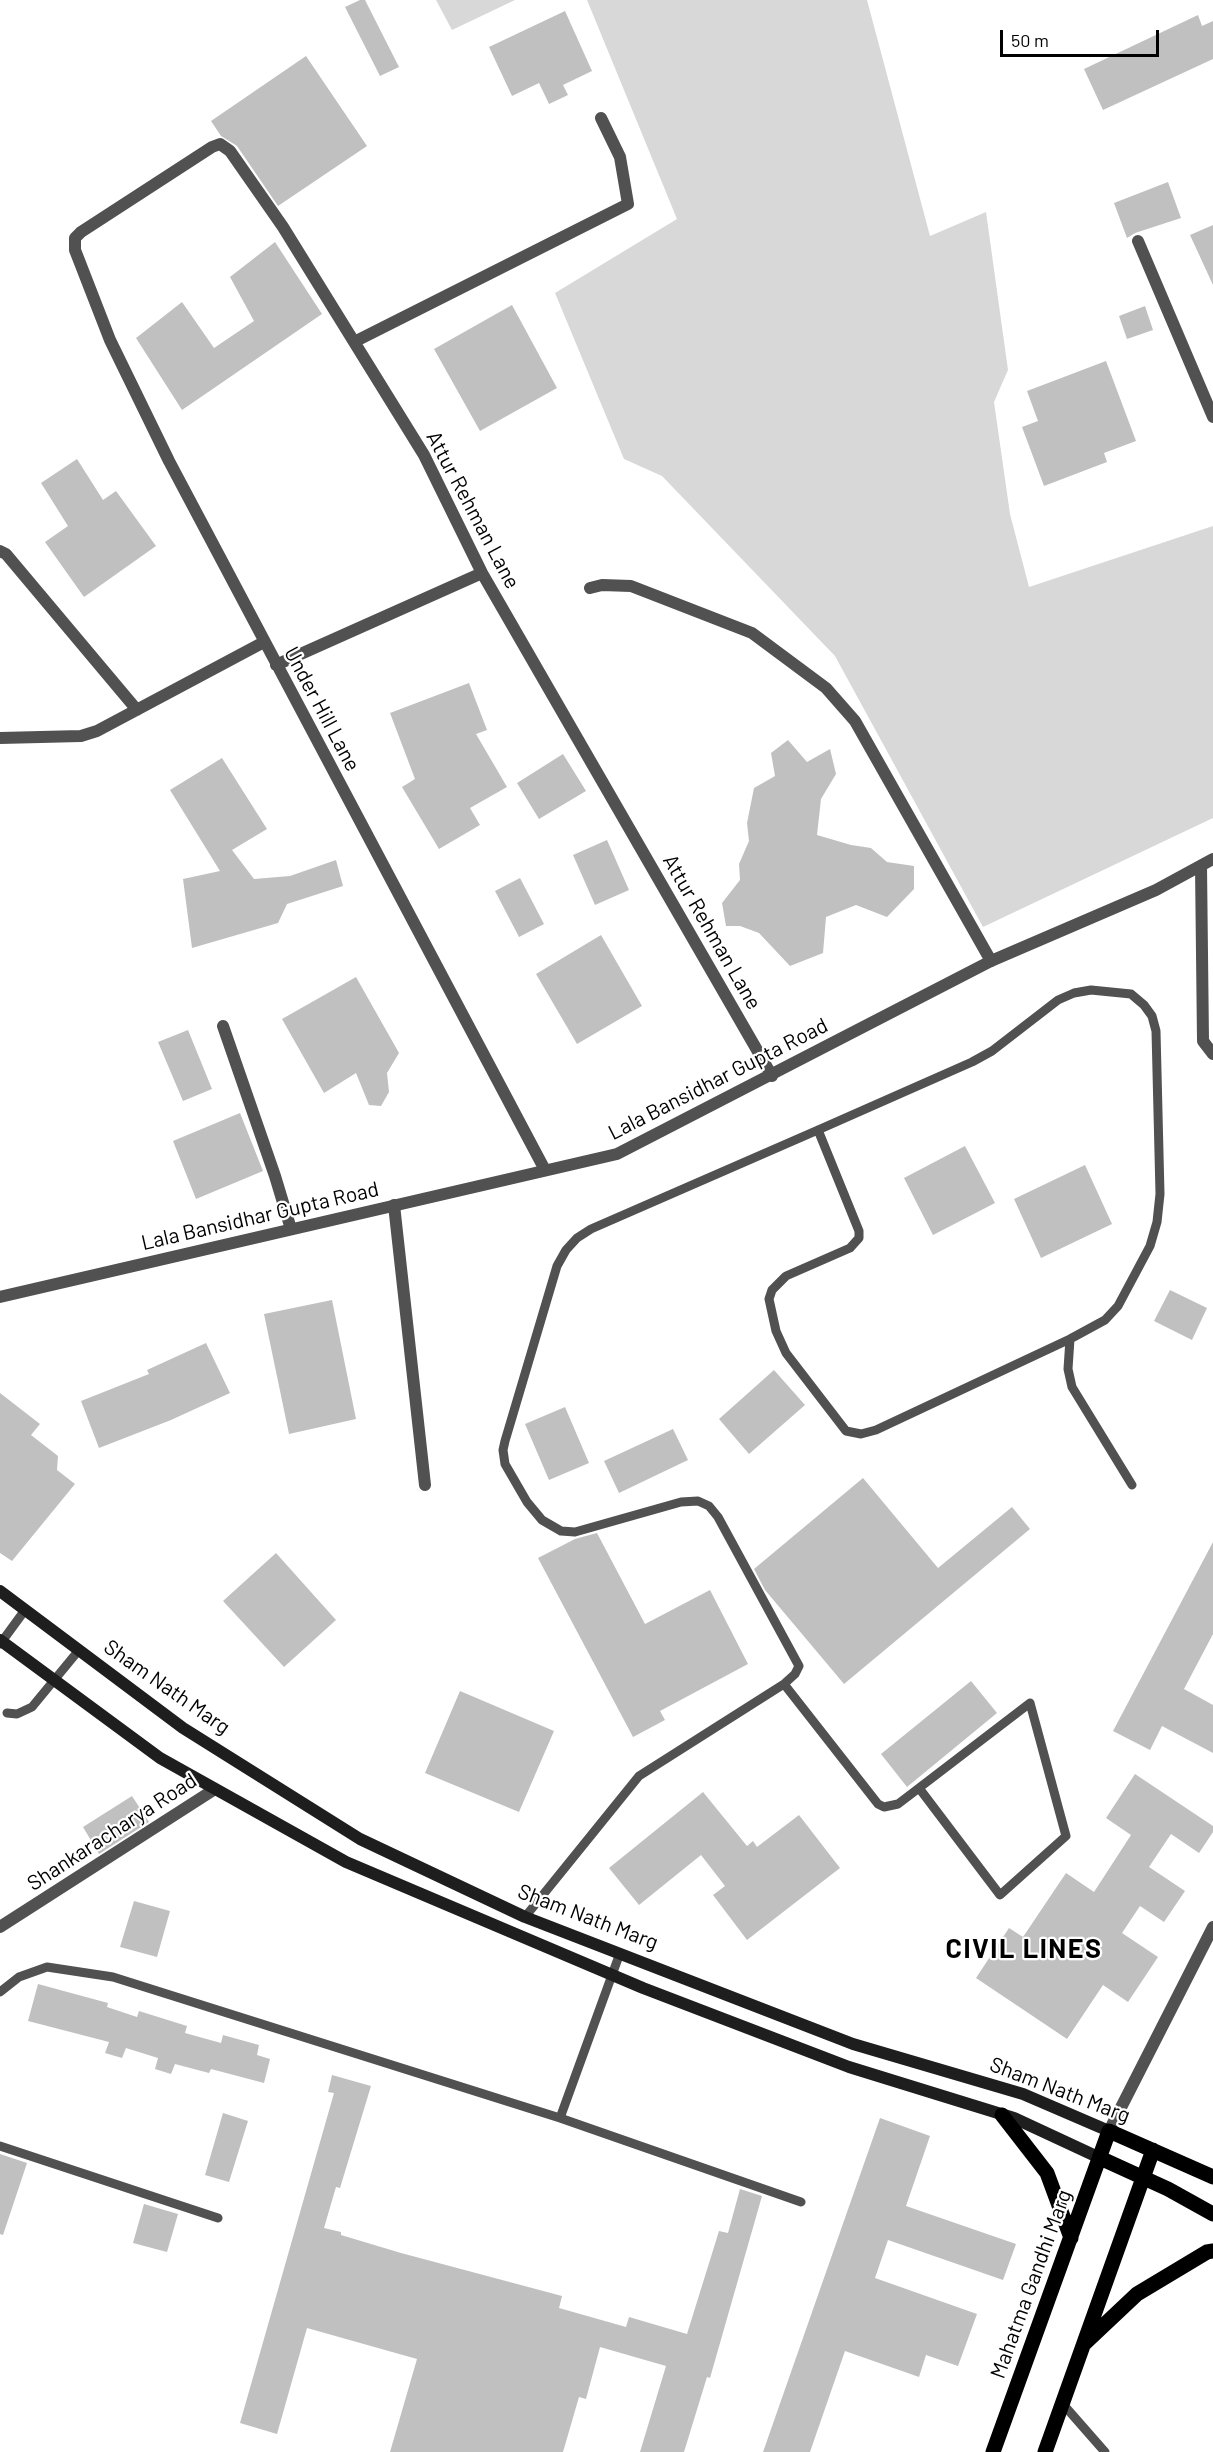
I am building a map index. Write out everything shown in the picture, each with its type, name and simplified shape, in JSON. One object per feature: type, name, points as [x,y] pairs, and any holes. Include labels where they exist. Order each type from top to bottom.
[{"type":"main road","name":"Sham Nath Marg","points":[[0,1591],[183,1728],[360,1839],[525,1917],[853,2044],[1023,2094],[1213,2177]]},
{"type":"main road","name":"Sham Nath Marg","points":[[1,1642],[160,1758],[346,1862],[611,1975],[849,2067],[1002,2115],[1143,2178],[1213,2214]]},
{"type":"main road","points":[[1002,2115],[1047,2173],[1071,2238]]},
{"type":"main road","name":"Mahatma Gandhi Marg","points":[[993,2452],[1109,2131]]},
{"type":"main road","points":[[1045,2452],[1153,2150]]},
{"type":"main road","points":[[1083,2345],[1137,2294],[1207,2252],[1213,2251]]},
{"type":"street","points":[[354,342],[628,204],[620,157],[601,118]]},
{"type":"street","name":"Attur Rehman Lane","points":[[78,260],[73,244],[81,232],[212,147],[220,144],[230,152],[283,227],[424,455],[482,573],[772,1076]]},
{"type":"street","points":[[1138,241],[1213,417]]},
{"type":"street","name":"Under Hill Lane","points":[[78,260],[110,340],[169,461],[545,1170]]},
{"type":"street","points":[[0,551],[6,554],[137,710]]},
{"type":"street","points":[[276,665],[482,573]]},
{"type":"street","points":[[590,588],[602,585],[631,586],[752,633],[826,688],[855,721],[991,961]]},
{"type":"street","points":[[0,738],[81,736],[98,731],[264,642]]},
{"type":"street","name":"Lala Bansidhar Gupta Road","points":[[0,1297],[617,1154],[991,961],[1156,890],[1213,859]]},
{"type":"street","points":[[1201,866],[1203,1041],[1213,1054]]},
{"type":"street","points":[[223,1026],[276,1176],[291,1229]]},
{"type":"street","points":[[394,1205],[425,1485]]},
{"type":"street","name":"Shankaracharya Road","points":[[0,1927],[215,1789]]},
{"type":"street","points":[[1109,2131],[1213,1927]]},
{"type":"lane","points":[[525,1917],[639,1776],[784,1684],[795,1674],[799,1666],[718,1517],[709,1506],[699,1501],[681,1502],[575,1532],[561,1531],[542,1520],[527,1502],[505,1464],[502,1450],[556,1266],[566,1250],[577,1238],[591,1229],[992,1051],[1058,1000],[1074,993],[1091,990],[1131,994],[1144,1005],[1152,1016],[1156,1031],[1160,1194],[1157,1222],[1150,1246],[1118,1306],[1105,1320],[1070,1339],[876,1430],[861,1434],[846,1431],[786,1353],[776,1331],[769,1299],[772,1290],[786,1276],[850,1248],[859,1238],[859,1231],[818,1130]]},
{"type":"lane","points":[[1070,1339],[1068,1369],[1072,1387],[1132,1485]]},
{"type":"lane","points":[[1,1642],[25,1610]]},
{"type":"lane","points":[[7,1713],[17,1714],[32,1707],[79,1650]]},
{"type":"lane","points":[[784,1684],[878,1804],[884,1808],[891,1808],[919,1788],[1030,1703],[1066,1836],[1000,1894],[919,1788]]},
{"type":"lane","points":[[560,2118],[620,1953]]},
{"type":"lane","points":[[0,1992],[19,1977],[47,1967],[113,1977],[560,2118],[801,2202]]},
{"type":"lane","points":[[0,2146],[218,2218]]},
{"type":"lane","points":[[1062,2403],[1105,2452]]},
{"type":"shaded area","points":[[436,0],[515,0],[452,30]]},
{"type":"shaded area","points":[[587,0],[867,0],[930,236],[986,212],[1008,370],[994,402],[1010,514],[1029,587],[1213,526],[1213,818],[983,927],[835,656],[662,476],[624,459],[555,293],[677,219]]},
{"type":"building","points":[[365,0],[399,67],[380,76],[345,7]]},
{"type":"building","points":[[565,11],[592,71],[563,85],[568,95],[549,104],[539,83],[512,96],[489,47]]},
{"type":"building","points":[[1198,15],[1202,26],[1213,21],[1213,59],[1103,110],[1084,69]]},
{"type":"building","points":[[306,56],[367,146],[278,206],[237,146],[221,136],[211,121]]},
{"type":"building","points":[[1168,182],[1181,218],[1135,233],[1127,238],[1114,203]]},
{"type":"building","points":[[1213,225],[1213,285],[1190,235]]},
{"type":"building","points":[[275,242],[322,314],[182,410],[136,338],[182,302],[214,348],[254,321],[230,277]]},
{"type":"building","points":[[512,305],[557,388],[480,431],[434,349]]},
{"type":"building","points":[[1145,306],[1153,330],[1127,339],[1119,316]]},
{"type":"building","points":[[1106,361],[1136,441],[1104,453],[1107,462],[1044,486],[1022,427],[1038,421],[1027,391]]},
{"type":"building","points":[[77,459],[103,500],[116,491],[156,546],[84,597],[45,542],[68,526],[41,483]]},
{"type":"building","points":[[469,683],[487,730],[476,734],[507,787],[470,808],[480,825],[439,849],[402,787],[415,779],[390,713]]},
{"type":"building","points":[[788,740],[807,762],[830,749],[836,774],[821,799],[817,835],[871,848],[887,862],[914,866],[914,889],[887,917],[856,905],[826,917],[823,953],[790,966],[759,933],[740,926],[726,926],[722,903],[740,880],[739,864],[749,841],[747,823],[754,788],[775,776],[771,753]]},
{"type":"building","points":[[563,754],[586,791],[539,819],[517,783]]},
{"type":"building","points":[[222,758],[267,829],[232,850],[254,879],[290,876],[336,860],[343,886],[287,904],[278,923],[192,948],[183,879],[220,871],[170,790]]},
{"type":"building","points":[[607,840],[629,890],[595,905],[573,855]]},
{"type":"building","points":[[520,878],[544,924],[519,937],[495,891]]},
{"type":"building","points":[[601,935],[642,1006],[577,1044],[536,974]]},
{"type":"building","points":[[356,977],[399,1053],[387,1073],[389,1092],[381,1106],[369,1105],[356,1073],[324,1093],[282,1019]]},
{"type":"building","points":[[188,1030],[212,1089],[183,1101],[158,1042]]},
{"type":"building","points":[[240,1113],[263,1171],[196,1199],[173,1141]]},
{"type":"building","points":[[965,1146],[995,1203],[933,1235],[904,1178]]},
{"type":"building","points":[[1085,1165],[1112,1224],[1041,1258],[1014,1199]]},
{"type":"building","points":[[1170,1290],[1207,1308],[1192,1340],[1154,1321]]},
{"type":"building","points":[[332,1300],[356,1419],[289,1434],[264,1314]]},
{"type":"building","points":[[206,1343],[230,1393],[171,1420],[99,1448],[81,1401],[149,1374],[147,1370]]},
{"type":"building","points":[[774,1370],[805,1405],[749,1454],[719,1419]]},
{"type":"building","points":[[0,1393],[40,1424],[31,1435],[58,1456],[57,1470],[75,1484],[12,1561],[0,1553]]},
{"type":"building","points":[[565,1407],[589,1463],[549,1480],[525,1424]]},
{"type":"building","points":[[673,1429],[688,1460],[619,1493],[604,1461]]},
{"type":"building","points":[[863,1478],[938,1568],[1012,1507],[1030,1529],[844,1684],[765,1590],[754,1569]]},
{"type":"building","points":[[597,1533],[645,1624],[710,1590],[748,1664],[660,1711],[665,1720],[633,1737],[538,1558],[575,1539]]},
{"type":"building","points":[[1213,1542],[1213,1634],[1184,1689],[1213,1705],[1213,1753],[1162,1726],[1150,1750],[1113,1731]]},
{"type":"building","points":[[276,1553],[336,1620],[284,1667],[223,1601]]},
{"type":"building","points":[[971,1681],[997,1713],[907,1787],[881,1754]]},
{"type":"building","points":[[460,1691],[554,1731],[519,1812],[425,1773]]},
{"type":"building","points":[[1135,1774],[1213,1826],[1213,1832],[1199,1853],[1171,1834],[1149,1867],[1185,1891],[1164,1922],[1140,1906],[1122,1933],[1158,1957],[1128,2002],[1103,1985],[1067,2039],[976,1978],[1009,1928],[1023,1937],[1066,1873],[1094,1892],[1131,1835],[1106,1818]]},
{"type":"building","points":[[703,1792],[747,1846],[753,1841],[757,1847],[799,1815],[840,1868],[747,1940],[713,1895],[725,1886],[701,1855],[639,1905],[609,1868]]},
{"type":"building","points":[[132,1796],[149,1822],[99,1854],[83,1827]]},
{"type":"building","points":[[134,1901],[170,1911],[157,1957],[120,1947]]},
{"type":"building","points":[[38,1984],[108,2003],[107,2007],[137,2017],[139,2011],[187,2026],[185,2033],[221,2043],[223,2035],[259,2045],[257,2055],[270,2059],[264,2083],[211,2069],[209,2073],[175,2064],[171,2074],[155,2069],[158,2058],[126,2048],[122,2058],[105,2053],[109,2042],[28,2021]]},
{"type":"building","points":[[332,2075],[371,2086],[340,2188],[336,2187],[324,2228],[401,2253],[562,2296],[559,2308],[626,2327],[629,2317],[687,2334],[719,2231],[728,2233],[740,2189],[762,2196],[710,2378],[707,2377],[684,2452],[640,2452],[666,2366],[600,2347],[586,2399],[579,2397],[563,2452],[390,2452],[417,2359],[307,2328],[277,2434],[240,2423],[334,2093],[328,2092]]},
{"type":"building","points":[[223,2113],[248,2121],[229,2182],[205,2175]]},
{"type":"building","points":[[880,2118],[930,2136],[906,2206],[1016,2244],[1003,2280],[888,2240],[875,2278],[977,2314],[958,2366],[926,2355],[919,2377],[845,2351],[810,2452],[763,2452]]},
{"type":"building","points":[[0,2154],[27,2163],[3,2235],[0,2234]]},
{"type":"building","points":[[144,2204],[178,2214],[167,2252],[133,2243]]},
{"type":"district","name":"CIVIL LINES","points":[[1024,1949]]}]
